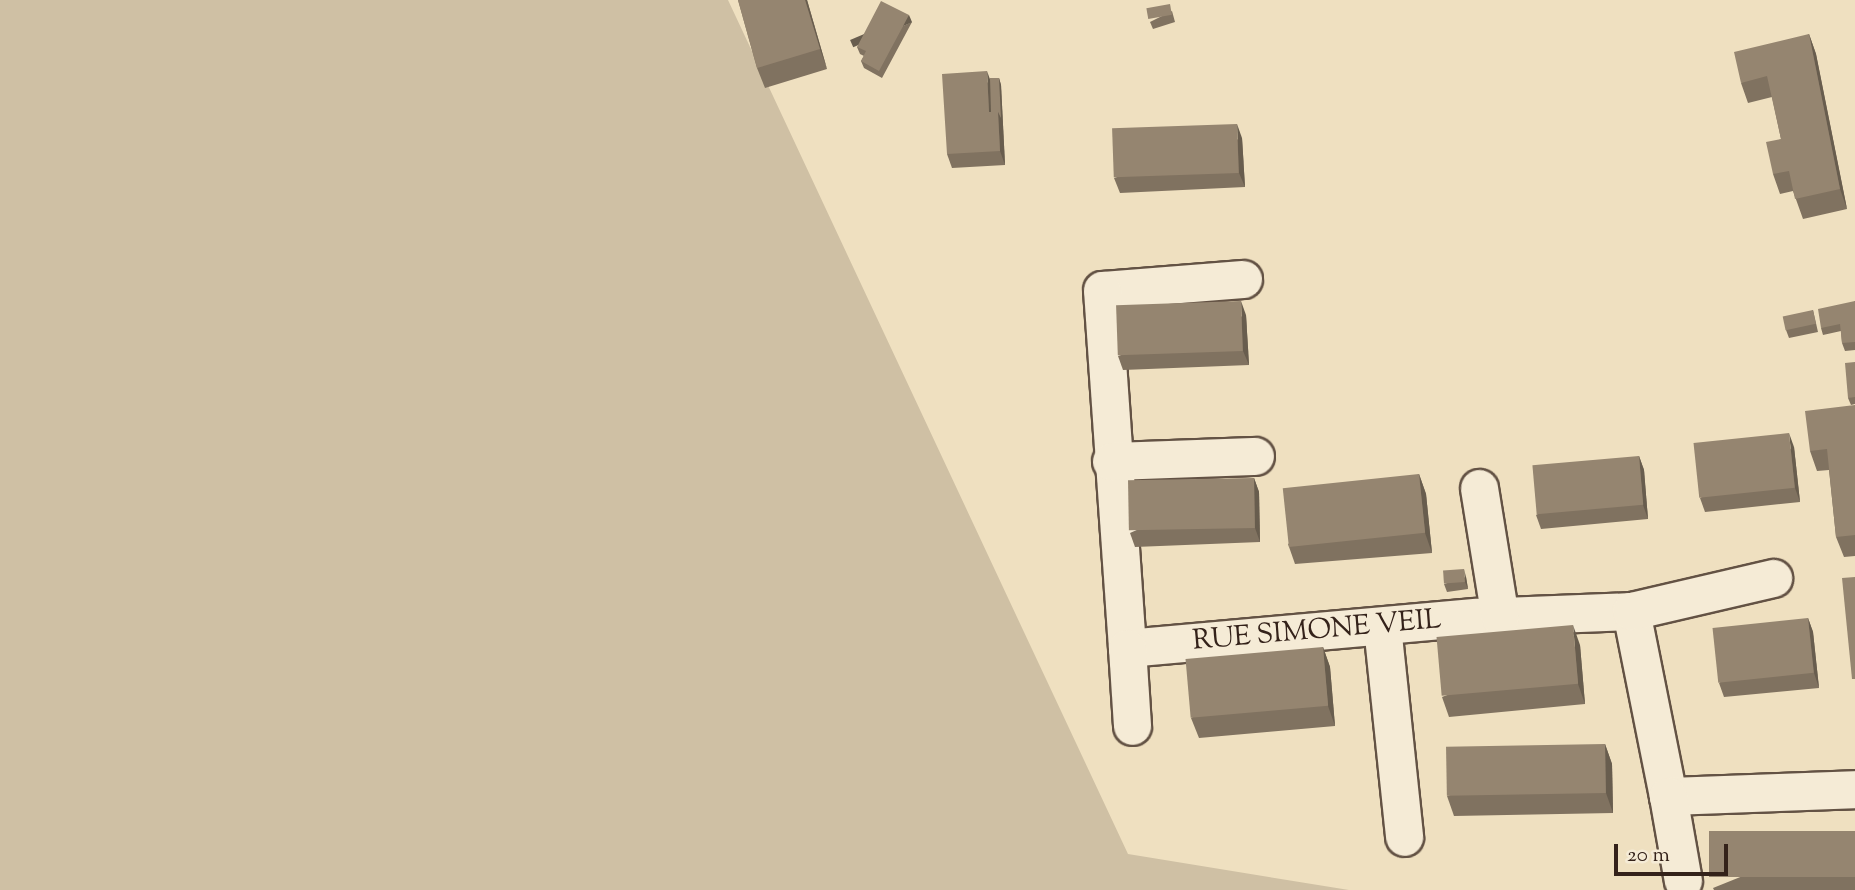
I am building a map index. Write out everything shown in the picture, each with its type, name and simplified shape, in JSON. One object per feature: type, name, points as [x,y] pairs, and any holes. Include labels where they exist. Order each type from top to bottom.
[{"type":"street","points":[[1132,726],[1111,461],[1102,290],[1243,279]]},
{"type":"street","points":[[1111,461],[1255,456]]},
{"type":"street","points":[[1479,488],[1500,617]]},
{"type":"street","name":"RUE SIMONE VEIL","points":[[1126,648],[1500,617],[1631,611],[1773,578]]},
{"type":"street","points":[[1631,611],[1683,881]]},
{"type":"street","points":[[1382,626],[1404,837]]},
{"type":"street","points":[[1668,796],[1855,789]]},
{"type":"shaded area","points":[[0,0],[728,0],[1128,854],[1349,890],[0,890]]},
{"type":"building","points":[[738,0],[805,0],[820,49],[757,68]]},
{"type":"building","points":[[881,1],[909,15],[879,71],[861,61],[866,51],[857,47]]},
{"type":"building","points":[[1170,4],[1172,15],[1148,19],[1146,8]]},
{"type":"building","points":[[1809,34],[1840,189],[1795,199],[1789,171],[1773,174],[1766,142],[1781,139],[1767,76],[1741,83],[1734,52]]},
{"type":"building","points":[[987,71],[989,112],[998,112],[1000,151],[947,154],[942,74]]},
{"type":"building","points":[[990,78],[999,78],[1001,118],[998,112],[991,112]]},
{"type":"building","points":[[1237,124],[1239,173],[1114,177],[1112,128]]},
{"type":"building","points":[[1241,301],[1243,351],[1118,355],[1116,305]]},
{"type":"building","points":[[1855,301],[1855,342],[1842,343],[1840,324],[1821,328],[1818,309]]},
{"type":"building","points":[[1813,310],[1816,324],[1786,330],[1783,316]]},
{"type":"building","points":[[1855,362],[1855,397],[1848,398],[1845,363]]},
{"type":"building","points":[[1855,405],[1855,535],[1836,537],[1827,449],[1810,451],[1805,411]]},
{"type":"building","points":[[1789,433],[1795,488],[1699,498],[1694,443]]},
{"type":"building","points":[[1639,456],[1643,505],[1537,514],[1532,465]]},
{"type":"building","points":[[1419,474],[1425,533],[1289,547],[1283,488]]},
{"type":"building","points":[[1254,478],[1255,528],[1129,530],[1128,480]]},
{"type":"building","points":[[1464,569],[1465,582],[1444,583],[1443,570]]},
{"type":"building","points":[[1855,577],[1855,679],[1852,679],[1842,578]]},
{"type":"building","points":[[1808,618],[1814,673],[1718,683],[1713,628]]},
{"type":"building","points":[[1573,625],[1578,684],[1442,696],[1437,637]]},
{"type":"building","points":[[1323,647],[1328,706],[1191,718],[1186,659]]},
{"type":"building","points":[[1605,744],[1606,793],[1447,796],[1446,747]]},
{"type":"building","points":[[1709,831],[1855,831],[1855,877],[1709,877]]}]
